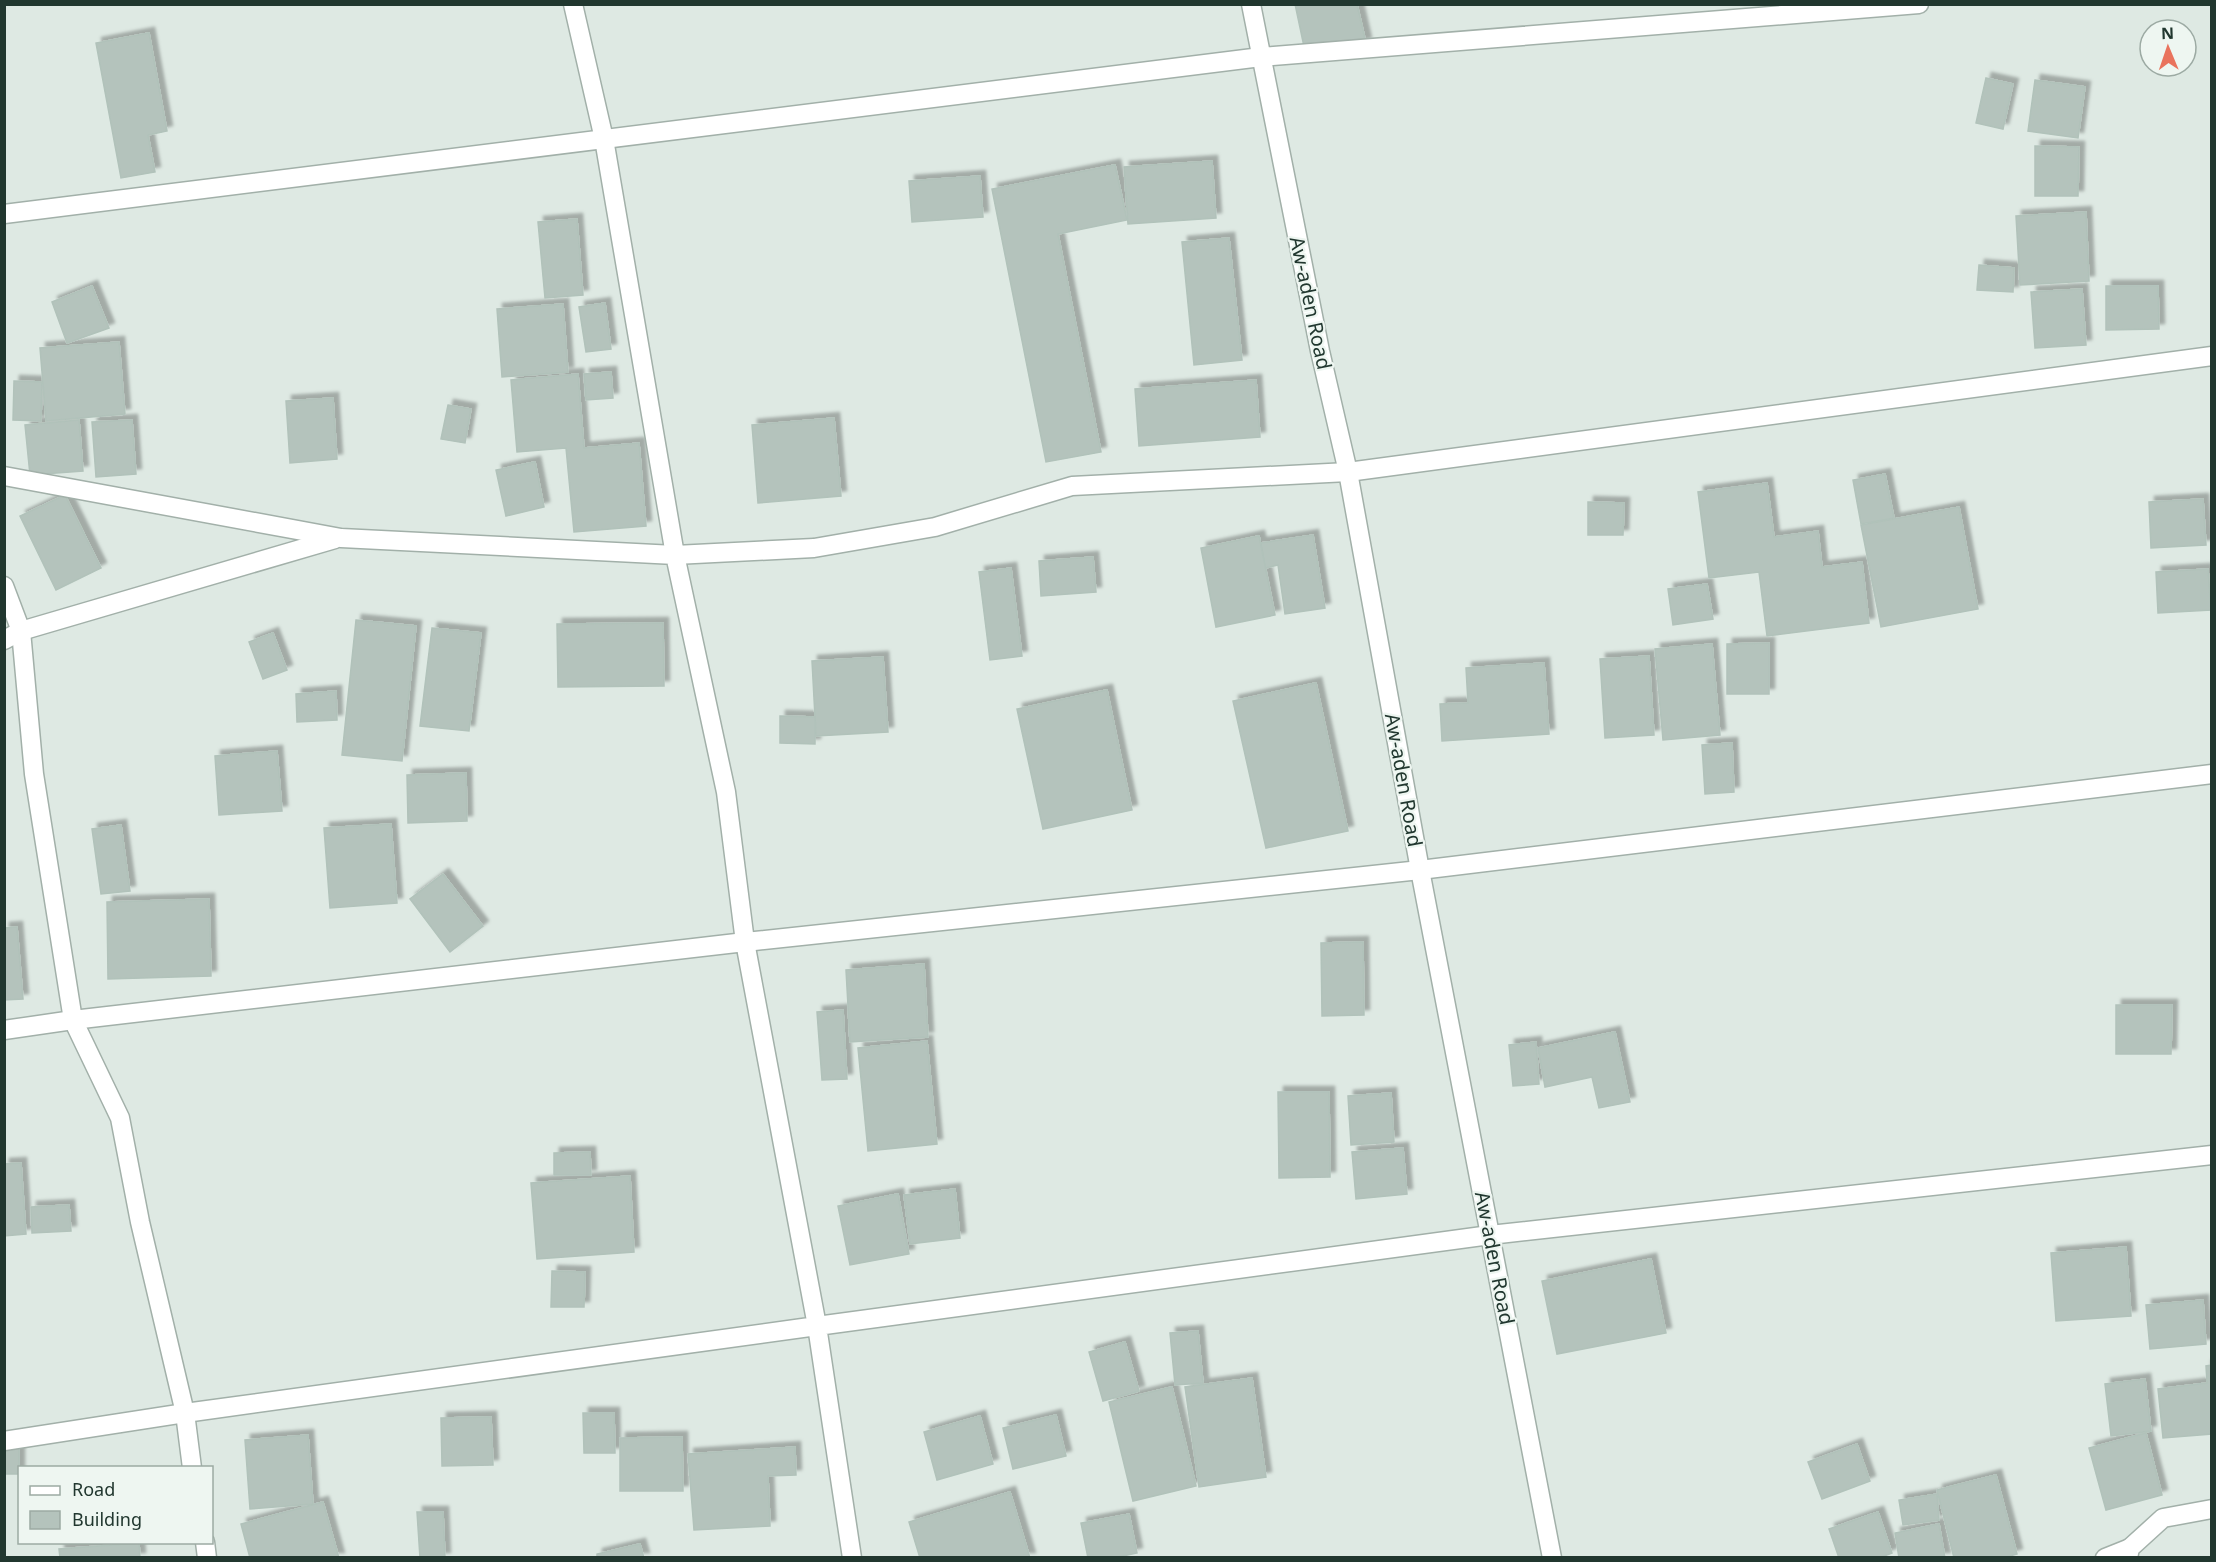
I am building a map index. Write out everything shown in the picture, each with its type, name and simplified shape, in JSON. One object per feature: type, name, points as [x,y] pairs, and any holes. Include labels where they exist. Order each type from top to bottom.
[{"type":"street","points":[[573,4],[604,139],[675,555],[726,792],[745,942],[817,1326],[852,1557]]},
{"type":"street","name":"Aw-aden Road","points":[[1251,4],[1320,351],[1348,472],[1420,870],[1552,1557]]},
{"type":"street","points":[[4,214],[1261,57],[1918,4]]},
{"type":"street","points":[[4,476],[341,538],[675,555],[814,548],[935,527],[1072,486],[1348,472],[2211,357]]},
{"type":"street","points":[[4,640],[21,631],[341,538]]},
{"type":"street","points":[[4,586],[21,631],[34,774],[73,1020],[120,1118],[140,1222],[185,1413],[192,1466]]},
{"type":"street","points":[[4,1030],[745,942],[1420,870],[2211,774]]},
{"type":"street","points":[[4,1441],[185,1413],[1490,1235],[2211,1155]]},
{"type":"street","points":[[2105,1557],[2129,1553],[2163,1518],[2211,1509]]},
{"type":"building","points":[[1295,4],[1357,4],[1366,43],[1306,56]]},
{"type":"building","points":[[149,33],[167,131],[148,135],[155,172],[121,178],[96,43]]},
{"type":"building","points":[[1986,78],[2013,84],[2003,129],[1976,123]]},
{"type":"building","points":[[2035,80],[2085,87],[2078,138],[2028,131]]},
{"type":"building","points":[[2035,146],[2079,147],[2078,196],[2035,196]]},
{"type":"building","points":[[1212,161],[1216,218],[1128,224],[1124,167]]},
{"type":"building","points":[[1115,165],[1127,220],[1058,234],[1101,452],[1046,462],[992,189]]},
{"type":"building","points":[[980,176],[983,217],[912,222],[909,181]]},
{"type":"building","points":[[2086,212],[2089,281],[2020,285],[2016,216]]},
{"type":"building","points":[[577,219],[583,295],[545,298],[538,222]]},
{"type":"building","points":[[1229,238],[1242,360],[1194,365],[1182,242]]},
{"type":"building","points":[[1979,265],[2014,268],[2013,292],[1977,290]]},
{"type":"building","points":[[92,286],[109,328],[67,343],[52,302]]},
{"type":"building","points":[[2106,286],[2158,286],[2159,329],[2106,330]]},
{"type":"building","points":[[2082,289],[2086,345],[2035,348],[2031,292]]},
{"type":"building","points":[[605,303],[611,349],[586,352],[579,307]]},
{"type":"building","points":[[563,304],[568,372],[502,377],[497,309]]},
{"type":"building","points":[[119,342],[125,414],[46,421],[40,348]]},
{"type":"building","points":[[611,372],[613,398],[586,400],[584,374]]},
{"type":"building","points":[[578,374],[584,448],[639,443],[646,526],[574,532],[566,448],[517,452],[511,380]]},
{"type":"building","points":[[1256,380],[1260,437],[1139,446],[1135,389]]},
{"type":"building","points":[[14,381],[42,382],[41,421],[13,420]]},
{"type":"building","points":[[333,398],[337,459],[290,463],[286,401]]},
{"type":"building","points":[[448,405],[471,409],[465,443],[441,439]]},
{"type":"building","points":[[834,418],[841,496],[758,503],[752,425]]},
{"type":"building","points":[[79,420],[83,471],[30,475],[25,425]]},
{"type":"building","points":[[132,420],[136,474],[96,477],[92,422]]},
{"type":"building","points":[[535,462],[544,507],[506,516],[496,470]]},
{"type":"building","points":[[1885,474],[1894,518],[1861,524],[1853,480]]},
{"type":"building","points":[[1767,483],[1774,537],[1818,531],[1822,567],[1862,562],[1869,623],[1767,636],[1759,572],[1709,578],[1698,492]]},
{"type":"building","points":[[65,495],[101,568],[56,590],[20,516]]},
{"type":"building","points":[[2203,499],[2206,545],[2151,548],[2149,502]]},
{"type":"building","points":[[1588,502],[1624,503],[1623,535],[1588,535]]},
{"type":"building","points":[[1959,507],[1978,609],[1881,627],[1861,525]]},
{"type":"building","points":[[1313,535],[1325,608],[1285,614],[1278,565],[1265,568],[1261,543]]},
{"type":"building","points":[[1259,536],[1275,615],[1216,627],[1201,548]]},
{"type":"building","points":[[1093,557],[1096,592],[1041,596],[1039,561]]},
{"type":"building","points":[[1011,568],[1022,656],[990,660],[979,572]]},
{"type":"building","points":[[2208,569],[2211,610],[2158,613],[2156,572]]},
{"type":"building","points":[[1707,584],[1713,619],[1673,625],[1668,589]]},
{"type":"building","points":[[356,620],[416,626],[402,761],[342,755]]},
{"type":"building","points":[[663,623],[664,686],[558,687],[557,624]]},
{"type":"building","points":[[432,628],[481,633],[469,731],[420,726]]},
{"type":"building","points":[[273,633],[287,670],[263,679],[249,642]]},
{"type":"building","points":[[1769,643],[1769,694],[1727,694],[1727,644]]},
{"type":"building","points":[[1712,644],[1720,735],[1663,740],[1655,649]]},
{"type":"building","points":[[1649,656],[1654,735],[1605,738],[1600,659]]},
{"type":"building","points":[[883,657],[888,732],[816,736],[812,661]]},
{"type":"building","points":[[1544,663],[1549,734],[1442,741],[1440,704],[1468,703],[1466,668]]},
{"type":"building","points":[[1316,683],[1348,831],[1266,848],[1233,701]]},
{"type":"building","points":[[1107,690],[1132,810],[1043,829],[1017,709]]},
{"type":"building","points":[[336,691],[337,720],[297,722],[296,694]]},
{"type":"building","points":[[780,716],[815,717],[815,744],[780,743]]},
{"type":"building","points":[[1732,743],[1734,792],[1705,794],[1702,745]]},
{"type":"building","points":[[277,751],[282,811],[219,815],[215,756]]},
{"type":"building","points":[[466,773],[467,821],[408,823],[407,775]]},
{"type":"building","points":[[391,824],[397,903],[330,908],[324,828]]},
{"type":"building","points":[[121,825],[130,891],[101,894],[92,829]]},
{"type":"building","points":[[443,874],[483,926],[450,952],[410,899]]},
{"type":"building","points":[[209,899],[211,976],[108,979],[107,902]]},
{"type":"building","points":[[17,927],[23,999],[4,1000],[4,928]]},
{"type":"building","points":[[1363,942],[1364,1015],[1322,1016],[1321,943]]},
{"type":"building","points":[[924,964],[928,1037],[850,1042],[846,970]]},
{"type":"building","points":[[2116,1005],[2172,1005],[2171,1054],[2116,1054]]},
{"type":"building","points":[[843,1010],[847,1079],[822,1080],[817,1012]]},
{"type":"building","points":[[1615,1032],[1630,1102],[1599,1108],[1592,1077],[1545,1087],[1538,1048]]},
{"type":"building","points":[[927,1041],[937,1144],[868,1151],[858,1048]]},
{"type":"building","points":[[1536,1042],[1539,1084],[1513,1086],[1509,1045]]},
{"type":"building","points":[[1278,1092],[1329,1092],[1330,1177],[1279,1178]]},
{"type":"building","points":[[1391,1093],[1394,1142],[1351,1145],[1348,1096]]},
{"type":"building","points":[[1403,1148],[1407,1194],[1356,1199],[1352,1152]]},
{"type":"building","points":[[590,1152],[591,1175],[554,1175],[554,1153]]},
{"type":"building","points":[[21,1163],[26,1234],[4,1236],[4,1164]]},
{"type":"building","points":[[630,1176],[634,1252],[537,1259],[531,1183]]},
{"type":"building","points":[[955,1189],[960,1238],[910,1244],[904,1195]]},
{"type":"building","points":[[898,1194],[909,1254],[850,1265],[838,1206]]},
{"type":"building","points":[[69,1205],[71,1231],[32,1233],[31,1207]]},
{"type":"building","points":[[2126,1247],[2131,1316],[2056,1321],[2051,1253]]},
{"type":"building","points":[[1651,1259],[1666,1333],[1557,1354],[1542,1281]]},
{"type":"building","points":[[552,1271],[585,1272],[584,1307],[551,1307]]},
{"type":"building","points":[[2203,1300],[2206,1344],[2150,1349],[2146,1305]]},
{"type":"building","points":[[1198,1331],[1203,1383],[1175,1385],[1170,1333]]},
{"type":"building","points":[[1125,1342],[1139,1391],[1103,1401],[1089,1352]]},
{"type":"building","points":[[2212,1365],[2212,1434],[2163,1438],[2158,1389],[2207,1383],[2206,1366]]},
{"type":"building","points":[[1252,1378],[1266,1477],[1199,1487],[1185,1387]]},
{"type":"building","points":[[2145,1379],[2151,1431],[2111,1436],[2105,1384]]},
{"type":"building","points":[[1172,1387],[1196,1486],[1133,1501],[1109,1402]]},
{"type":"building","points":[[583,1413],[614,1413],[615,1453],[584,1453]]},
{"type":"building","points":[[1056,1415],[1066,1456],[1013,1469],[1003,1428]]},
{"type":"building","points":[[980,1416],[993,1464],[937,1480],[924,1432]]},
{"type":"building","points":[[491,1417],[493,1465],[442,1466],[441,1418]]},
{"type":"building","points":[[2146,1433],[2162,1495],[2106,1510],[2089,1448]]},
{"type":"building","points":[[308,1435],[313,1504],[250,1509],[245,1440]]},
{"type":"building","points":[[682,1437],[683,1491],[620,1491],[620,1438]]},
{"type":"building","points":[[1857,1444],[1870,1481],[1822,1499],[1808,1462]]},
{"type":"building","points":[[4,1446],[19,1446],[18,1474],[4,1474]]},
{"type":"building","points":[[795,1447],[796,1475],[768,1476],[770,1526],[694,1530],[688,1454]]},
{"type":"building","points":[[1996,1475],[2017,1554],[2003,1558],[1954,1558],[1937,1490]]},
{"type":"building","points":[[1010,1492],[1030,1558],[920,1558],[909,1522]]},
{"type":"building","points":[[1937,1494],[1939,1520],[1903,1525],[1899,1500]]},
{"type":"building","points":[[323,1502],[339,1558],[250,1558],[241,1524]]},
{"type":"building","points":[[417,1512],[443,1512],[445,1558],[420,1558]]},
{"type":"building","points":[[1878,1512],[1892,1553],[1879,1558],[1839,1558],[1829,1529]]},
{"type":"building","points":[[1129,1514],[1137,1553],[1114,1558],[1088,1558],[1081,1523]]},
{"type":"building","points":[[1939,1524],[1945,1558],[1899,1558],[1895,1533]]},
{"type":"building","points":[[139,1544],[140,1558],[60,1558],[59,1549]]},
{"type":"building","points":[[640,1544],[644,1558],[597,1558],[597,1554]]}]
